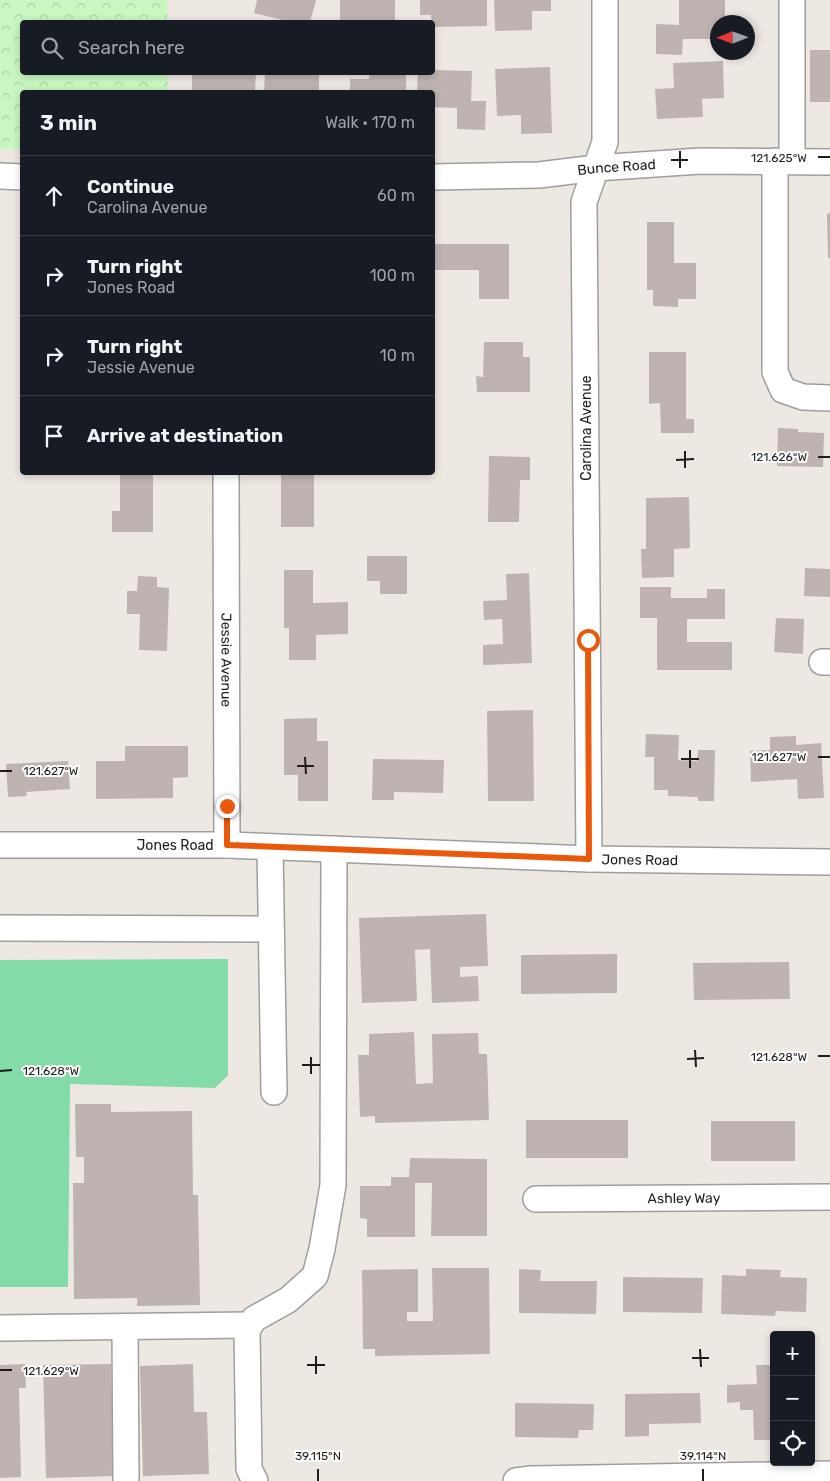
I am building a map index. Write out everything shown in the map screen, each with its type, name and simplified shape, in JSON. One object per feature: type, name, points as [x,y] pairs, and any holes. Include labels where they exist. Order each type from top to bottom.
[{"type":"street","name":"Carolina Avenue","points":[[589,859],[584,202],[605,142],[605,0]]},
{"type":"street","points":[[792,0],[775,372],[782,390],[803,397],[830,398]]},
{"type":"street","name":"Bunce Road","points":[[435,177],[539,175],[596,168],[700,161],[830,162]]},
{"type":"street","points":[[0,176],[20,176]]},
{"type":"street","name":"Jessie Avenue","points":[[226,475],[227,845]]},
{"type":"street","name":"Jones Road","points":[[0,845],[227,845],[589,859],[830,862]]},
{"type":"street","points":[[270,847],[274,1092]]},
{"type":"street","points":[[255,1481],[249,1469],[247,1330],[254,1319],[288,1300],[315,1276],[322,1249],[333,1185],[334,849]]},
{"type":"street","points":[[0,928],[272,929]]},
{"type":"street","name":"Ashley Way","points":[[536,1199],[830,1197]]},
{"type":"street","points":[[0,1328],[250,1325]]},
{"type":"street","points":[[125,1327],[126,1481]]},
{"type":"street","points":[[524,1480],[830,1474]]},
{"type":"green space","points":[[0,0],[167,0],[168,20],[20,20],[20,75],[168,75],[168,90],[20,90],[20,149],[0,149]]},
{"type":"green space","points":[[228,959],[228,1075],[215,1088],[70,1084],[68,1287],[0,1287],[0,960]]},
{"type":"building","points":[[257,0],[316,0],[311,20],[283,20],[254,13]]},
{"type":"building","points":[[340,0],[395,0],[395,20],[340,20]]},
{"type":"building","points":[[420,0],[487,0],[487,26],[435,27],[435,20],[431,20],[431,15],[420,15]]},
{"type":"building","points":[[494,0],[551,0],[551,11],[532,11],[532,30],[495,31]]},
{"type":"building","points":[[679,0],[725,0],[725,15],[710,15],[710,39],[683,39],[682,55],[656,54],[656,24],[679,25]]},
{"type":"building","points":[[810,50],[830,50],[830,102],[810,102]]},
{"type":"building","points":[[723,61],[724,98],[702,99],[703,117],[657,119],[655,89],[674,88],[673,63]]},
{"type":"building","points":[[550,67],[552,133],[521,134],[521,115],[497,116],[495,69]]},
{"type":"building","points":[[435,70],[472,71],[471,101],[486,101],[485,130],[457,129],[457,108],[435,107],[435,90],[417,90],[418,75],[435,75]]},
{"type":"building","points":[[192,75],[256,75],[255,90],[192,90]]},
{"type":"building","points":[[265,75],[319,75],[319,90],[264,90]]},
{"type":"building","points":[[369,75],[406,75],[406,90],[350,90],[350,79],[369,79]]},
{"type":"building","points":[[830,213],[830,258],[828,258],[827,214]]},
{"type":"building","points":[[647,222],[674,222],[674,263],[696,263],[696,299],[678,299],[678,307],[653,306],[653,290],[647,290]]},
{"type":"building","points":[[435,244],[509,244],[509,299],[479,299],[479,270],[435,270]]},
{"type":"building","points":[[484,342],[523,342],[523,357],[530,357],[530,392],[477,392],[476,376],[483,377]]},
{"type":"building","points":[[649,352],[686,352],[686,419],[694,419],[694,433],[661,433],[660,403],[649,404]]},
{"type":"building","points":[[778,428],[798,429],[798,432],[824,433],[823,467],[777,466]]},
{"type":"building","points":[[489,456],[530,457],[530,480],[520,480],[519,522],[488,522]]},
{"type":"building","points":[[120,475],[153,475],[153,532],[112,532],[112,511],[120,511]]},
{"type":"building","points":[[281,475],[314,475],[314,527],[281,527]]},
{"type":"building","points":[[689,497],[690,548],[674,549],[674,577],[642,578],[641,549],[646,549],[646,498]]},
{"type":"building","points":[[367,556],[407,556],[407,594],[380,594],[380,581],[367,581]]},
{"type":"building","points":[[805,568],[830,569],[830,597],[804,596]]},
{"type":"building","points":[[284,570],[313,570],[313,603],[348,602],[348,634],[316,635],[316,660],[289,660],[289,628],[284,628]]},
{"type":"building","points":[[529,573],[532,663],[483,665],[483,645],[503,644],[502,619],[484,620],[483,601],[507,600],[506,574]]},
{"type":"building","points":[[138,576],[157,577],[157,587],[169,588],[167,651],[139,650],[140,614],[127,614],[127,591],[137,591]]},
{"type":"building","points":[[640,587],[671,587],[671,598],[707,598],[707,589],[725,589],[725,619],[687,619],[687,642],[732,642],[732,670],[657,670],[657,618],[640,618]]},
{"type":"building","points":[[776,618],[804,619],[803,654],[774,652]]},
{"type":"building","points":[[533,710],[534,801],[488,801],[487,711]]},
{"type":"building","points":[[317,718],[317,741],[328,741],[328,801],[298,801],[298,775],[284,775],[284,719]]},
{"type":"building","points":[[646,734],[679,735],[678,760],[697,761],[698,750],[715,750],[714,801],[698,801],[698,797],[668,796],[668,790],[654,790],[654,757],[645,757]]},
{"type":"building","points":[[796,736],[796,745],[821,743],[824,798],[798,799],[797,779],[751,782],[750,751],[770,750],[770,737]]},
{"type":"building","points":[[125,746],[188,746],[188,777],[173,778],[173,798],[96,799],[96,761],[125,761]]},
{"type":"building","points":[[373,759],[444,760],[443,793],[394,792],[394,800],[372,800]]},
{"type":"building","points":[[68,761],[70,789],[26,792],[27,796],[8,797],[6,764]]},
{"type":"building","points":[[486,914],[488,966],[460,967],[460,977],[478,976],[479,1001],[432,1003],[430,949],[415,950],[417,1001],[362,1003],[359,918]]},
{"type":"building","points":[[617,954],[617,993],[521,994],[521,955]]},
{"type":"building","points":[[789,962],[790,999],[694,1000],[693,963]]},
{"type":"building","points":[[414,1032],[416,1084],[433,1083],[432,1034],[478,1033],[479,1054],[487,1054],[489,1120],[375,1123],[375,1116],[360,1117],[358,1055],[369,1055],[369,1034]]},
{"type":"building","points":[[75,1104],[111,1104],[111,1112],[192,1111],[193,1195],[198,1195],[200,1305],[137,1306],[137,1298],[74,1299],[73,1183],[84,1183],[84,1157],[76,1157]]},
{"type":"building","points":[[526,1120],[628,1120],[628,1158],[526,1158]]},
{"type":"building","points":[[711,1121],[795,1121],[795,1161],[711,1161]]},
{"type":"building","points":[[410,1158],[487,1159],[487,1236],[431,1236],[432,1183],[415,1183],[415,1237],[367,1237],[367,1219],[360,1218],[360,1186],[391,1186],[391,1177],[409,1177]]},
{"type":"building","points":[[432,1268],[489,1268],[490,1354],[375,1356],[375,1349],[363,1349],[362,1270],[418,1269],[418,1312],[407,1312],[407,1321],[433,1321]]},
{"type":"building","points":[[519,1269],[541,1270],[540,1281],[597,1281],[596,1314],[519,1313]]},
{"type":"building","points":[[746,1269],[781,1270],[780,1277],[807,1278],[806,1312],[776,1311],[775,1316],[721,1314],[722,1275],[746,1276]]},
{"type":"building","points":[[623,1277],[703,1278],[702,1313],[623,1312]]},
{"type":"building","points":[[25,1364],[26,1388],[19,1388],[21,1477],[0,1478],[0,1365]]},
{"type":"building","points":[[111,1364],[114,1476],[46,1478],[43,1365]]},
{"type":"building","points":[[193,1364],[194,1412],[207,1412],[209,1474],[143,1476],[140,1366]]},
{"type":"building","points":[[756,1365],[770,1365],[770,1440],[754,1440],[753,1410],[740,1410],[740,1402],[727,1403],[727,1385],[757,1384]]},
{"type":"building","points":[[700,1393],[701,1423],[649,1424],[649,1436],[625,1437],[625,1394]]},
{"type":"building","points":[[515,1403],[594,1404],[593,1430],[579,1430],[578,1438],[515,1437]]},
{"type":"route","points":[[227,806],[227,845],[589,859],[588,640]]}]
